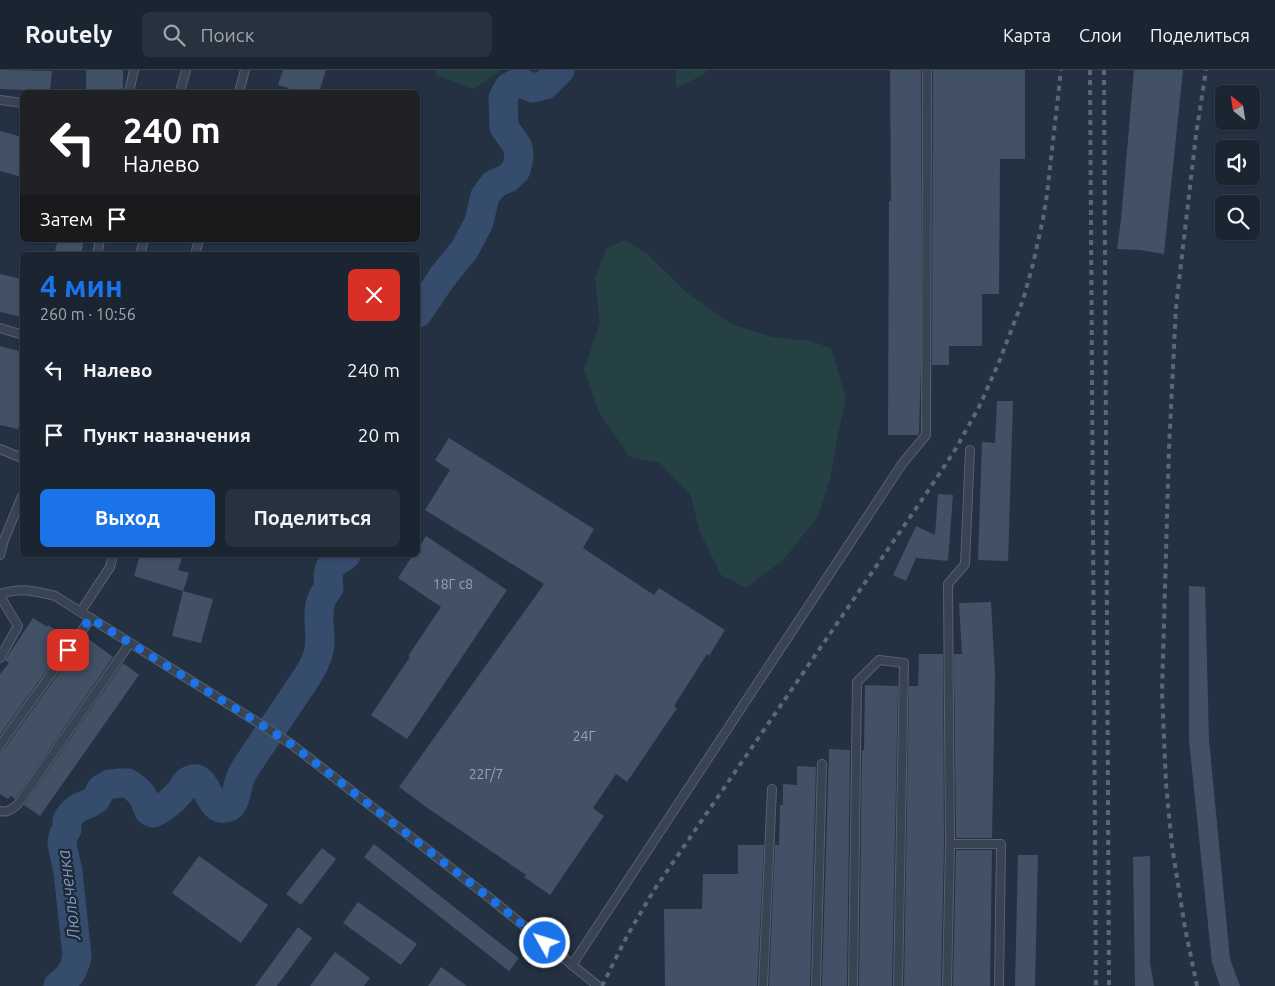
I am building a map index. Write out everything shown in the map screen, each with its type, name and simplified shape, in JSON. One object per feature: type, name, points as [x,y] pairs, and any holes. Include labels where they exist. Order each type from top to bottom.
[{"type":"lane","points":[[129,90],[134,70]]},
{"type":"lane","points":[[181,90],[186,70]]},
{"type":"lane","points":[[240,90],[245,70]]},
{"type":"lane","points":[[572,965],[902,464],[926,435],[927,70]]},
{"type":"lane","points":[[0,100],[20,103]]},
{"type":"lane","points":[[0,328],[20,334]]},
{"type":"lane","points":[[0,449],[20,457]]},
{"type":"lane","points":[[947,986],[950,844],[948,584],[965,564],[970,450]]},
{"type":"lane","points":[[0,556],[2,539],[20,500]]},
{"type":"lane","points":[[81,611],[110,567],[112,557]]},
{"type":"lane","points":[[0,658],[18,626],[0,595],[14,590],[29,590],[55,596],[291,744],[491,899],[598,986]]},
{"type":"lane","points":[[0,746],[90,618]]},
{"type":"lane","points":[[0,810],[11,810],[18,804],[130,643]]},
{"type":"lane","points":[[853,986],[857,682],[879,660],[904,663],[898,986]]},
{"type":"lane","points":[[816,986],[822,764]]},
{"type":"lane","points":[[763,986],[772,789]]},
{"type":"lane","points":[[950,844],[1001,844],[999,986]]},
{"type":"green space","points":[[434,70],[501,70],[474,89],[438,76]]},
{"type":"green space","points":[[676,70],[706,70],[705,74],[676,88]]},
{"type":"green space","points":[[625,240],[647,254],[686,292],[731,324],[772,337],[810,341],[831,348],[846,398],[830,479],[818,516],[785,558],[746,588],[721,575],[700,532],[690,494],[660,463],[630,457],[600,414],[584,370],[600,323],[595,279],[606,249]]},
{"type":"building","points":[[0,70],[52,71],[50,90],[0,89]]},
{"type":"building","points":[[86,70],[123,70],[123,90],[86,90]]},
{"type":"building","points":[[283,70],[326,70],[320,90],[288,90],[289,88],[278,85]]},
{"type":"building","points":[[890,70],[921,70],[921,365],[918,435],[888,435],[889,201],[891,201]]},
{"type":"building","points":[[933,70],[1025,70],[1025,159],[1000,159],[999,294],[982,294],[982,346],[949,346],[949,365],[932,365]]},
{"type":"building","points":[[1134,70],[1183,70],[1164,254],[1117,249]]},
{"type":"building","points":[[0,131],[20,136],[20,176],[0,171]]},
{"type":"building","points":[[57,242],[84,242],[82,252],[55,252]]},
{"type":"building","points":[[0,274],[20,279],[20,317],[0,312]]},
{"type":"building","points":[[0,346],[20,351],[20,422],[18,429],[0,425]]},
{"type":"building","points":[[997,401],[1013,401],[1008,561],[978,560],[982,442],[995,443]]},
{"type":"building","points":[[449,438],[594,529],[583,548],[654,595],[659,588],[725,630],[709,656],[707,654],[674,706],[677,708],[627,782],[616,774],[593,808],[604,816],[550,895],[524,877],[526,875],[399,787],[544,584],[425,510],[450,470],[435,460]]},
{"type":"building","points":[[938,494],[953,495],[948,561],[916,558],[906,581],[893,575],[916,526],[935,535]]},
{"type":"building","points":[[426,536],[507,590],[407,739],[371,715],[441,607],[398,578],[412,557],[420,557],[420,546]]},
{"type":"building","points":[[139,557],[182,557],[178,570],[189,573],[183,591],[134,576]]},
{"type":"building","points":[[1189,586],[1205,587],[1209,740],[1230,959],[1240,986],[1220,986],[1212,963],[1189,740]]},
{"type":"building","points":[[183,591],[213,599],[201,643],[172,636]]},
{"type":"building","points":[[991,602],[995,676],[992,838],[956,838],[954,654],[962,654],[959,603]]},
{"type":"building","points":[[33,618],[47,627],[48,625],[69,639],[0,735],[0,674],[9,663],[5,660]]},
{"type":"building","points":[[86,637],[113,657],[15,799],[11,796],[8,799],[0,794],[0,751],[5,748]]},
{"type":"building","points":[[919,654],[943,654],[944,844],[941,986],[904,986],[909,686],[918,686]]},
{"type":"building","points":[[123,663],[139,675],[40,816],[24,805]]},
{"type":"building","points":[[865,685],[898,686],[892,986],[859,986],[862,750],[864,750]]},
{"type":"building","points":[[829,749],[850,750],[847,986],[822,986]]},
{"type":"building","points":[[797,766],[816,767],[810,986],[769,986],[775,845],[779,845],[780,805],[783,805],[783,784],[797,785]]},
{"type":"building","points":[[374,844],[519,958],[509,971],[364,857]]},
{"type":"building","points":[[738,845],[764,845],[757,986],[665,986],[664,909],[702,909],[703,874],[738,874]]},
{"type":"building","points":[[322,848],[336,859],[301,905],[286,894]]},
{"type":"building","points":[[956,850],[992,850],[990,986],[953,986]]},
{"type":"building","points":[[1018,855],[1038,855],[1035,986],[1015,986]]},
{"type":"building","points":[[199,856],[268,905],[241,943],[172,893]]},
{"type":"building","points":[[1150,856],[1150,963],[1154,986],[1135,986],[1133,857]]},
{"type":"building","points":[[358,902],[417,944],[401,965],[343,923]]},
{"type":"building","points":[[298,927],[312,938],[277,986],[255,986]]},
{"type":"building","points":[[335,952],[370,978],[364,986],[310,986]]},
{"type":"building","points":[[441,967],[467,986],[428,986]]},
{"type":"waterway","name":"Люльченка","points":[[420,310],[443,276],[465,249],[479,222],[485,196],[494,184],[508,178],[516,170],[519,158],[518,147],[504,127],[503,98],[509,87],[519,82],[533,88],[545,85],[560,70]]},
{"type":"waterway","name":"Люльченка","points":[[58,986],[71,973],[77,956],[68,872],[62,844],[69,817],[80,807],[96,799],[101,789],[110,784],[120,783],[128,783],[137,790],[142,795],[149,811],[153,813],[171,801],[188,781],[196,779],[205,787],[216,805],[222,808],[232,805],[243,772],[307,678],[315,662],[320,644],[319,611],[321,600],[329,588],[329,570],[333,564],[343,557]]},
{"type":"railway","points":[[602,986],[627,936],[654,890],[930,488],[955,450],[979,407],[1023,300],[1033,264],[1047,194],[1061,70]]},
{"type":"railway","points":[[1090,70],[1096,986]]},
{"type":"railway","points":[[1104,70],[1109,986]]},
{"type":"railway","points":[[1197,986],[1185,928],[1172,846],[1166,784],[1162,692],[1169,448],[1176,307],[1196,135],[1206,70]]},
{"type":"route","points":[[68,650],[90,618],[291,744],[545,943]]}]
